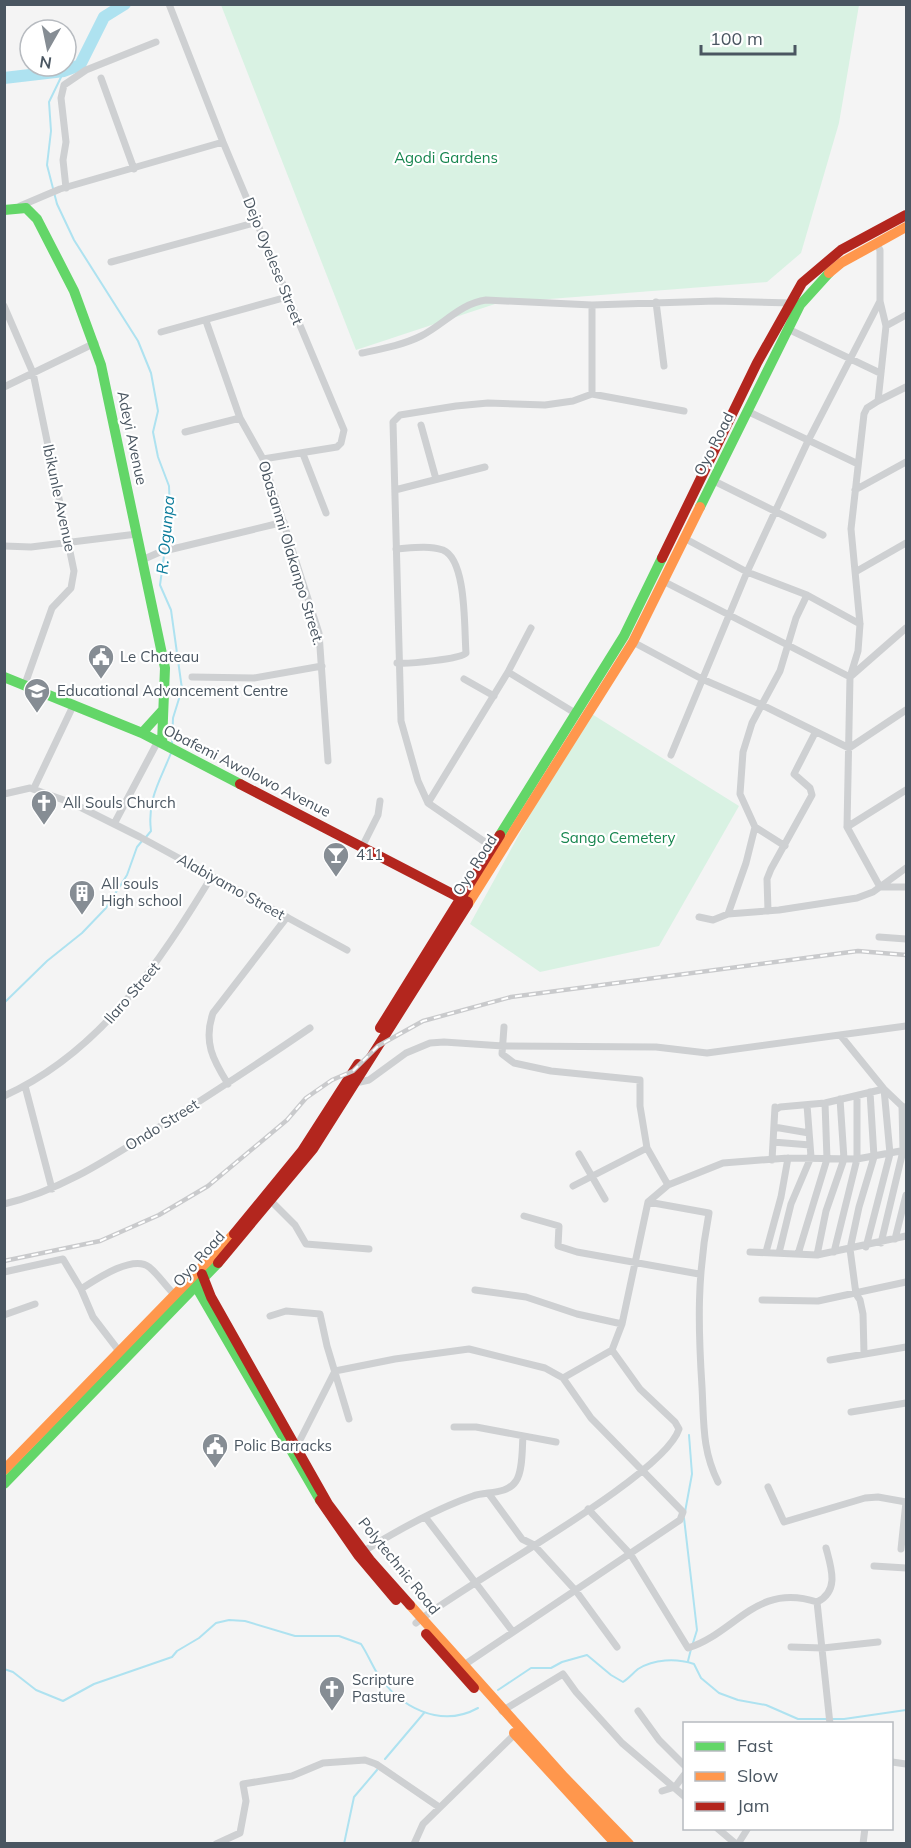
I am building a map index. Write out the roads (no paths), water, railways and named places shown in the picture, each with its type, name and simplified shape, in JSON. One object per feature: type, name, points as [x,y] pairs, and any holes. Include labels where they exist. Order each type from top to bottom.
[{"type":"main road","name":"Adeyi Avenue","points":[[8,209],[26,208],[37,219],[74,291],[95,343],[107,389],[165,668],[162,711],[166,746]]},
{"type":"main road","name":"Oyo Road","points":[[496,849],[633,642],[712,480],[718,457],[757,363],[802,283],[827,261],[906,214]]},
{"type":"main road","name":"Oyo Road","points":[[202,1273],[280,1179],[373,1050],[496,849],[575,713],[624,636],[718,457],[747,411],[800,305],[805,302],[814,286],[827,274],[906,227]]},
{"type":"main road","name":"Obafemi Awolowo Avenue","points":[[4,677],[75,703],[142,733],[465,900]]},
{"type":"main road","points":[[142,733],[162,711]]},
{"type":"main road","name":"Oyo Road","points":[[4,1484],[193,1282],[272,1202],[312,1149],[354,1078]]},
{"type":"main road","name":"Polytechnic Road","points":[[202,1273],[241,1359],[330,1518],[372,1572],[464,1665],[502,1711],[514,1734],[616,1844]]},
{"type":"main road","name":"Polytechnic Road","points":[[193,1282],[297,1446],[314,1479],[364,1551],[419,1621],[508,1721],[629,1844]]},
{"type":"main road","name":"Oyo Road","points":[[6,1464],[119,1352],[177,1299]]},
{"type":"main road","points":[[177,1299],[205,1304]]},
{"type":"street","name":"Dejo Oyelese Street","points":[[170,4],[223,142],[344,430],[341,443],[337,447],[263,459]]},
{"type":"street","points":[[63,189],[63,160],[66,142],[61,98],[64,85],[86,70],[156,42]]},
{"type":"street","points":[[101,78],[134,169]]},
{"type":"street","points":[[8,209],[33,202],[45,194],[223,142]]},
{"type":"street","points":[[111,262],[257,222]]},
{"type":"street","points":[[876,243],[881,256],[880,301],[886,326],[885,356],[880,374],[878,401]]},
{"type":"street","points":[[161,333],[287,297]]},
{"type":"street","points":[[362,353],[418,338],[475,301],[592,305],[656,302],[805,302]]},
{"type":"street","points":[[671,755],[747,572],[849,357],[880,301]]},
{"type":"street","points":[[656,302],[664,366]]},
{"type":"street","points":[[592,305],[592,394]]},
{"type":"street","name":"Ibikunle Avenue","points":[[4,306],[33,373],[70,543],[73,580],[67,592],[52,608],[15,682]]},
{"type":"street","points":[[886,326],[906,315]]},
{"type":"street","name":"Obasanmi Olakanpo Street.","points":[[206,321],[240,418],[263,459],[319,633],[328,761]]},
{"type":"street","points":[[788,329],[880,374]]},
{"type":"street","points":[[4,387],[95,343]]},
{"type":"street","points":[[880,887],[847,827],[850,677],[858,651],[860,624],[857,571],[851,530],[856,463],[865,411],[878,401],[906,387]]},
{"type":"street","points":[[496,849],[428,803],[410,759],[400,721],[393,422],[396,417],[456,406],[488,403],[545,405],[592,394],[684,411]]},
{"type":"street","points":[[747,411],[856,463]]},
{"type":"street","points":[[185,432],[240,418]]},
{"type":"street","points":[[421,425],[436,479]]},
{"type":"street","points":[[303,454],[326,513]]},
{"type":"street","points":[[855,490],[906,462]]},
{"type":"street","points":[[395,490],[485,467]]},
{"type":"street","points":[[712,480],[823,535]]},
{"type":"street","points":[[142,561],[160,552],[284,522]]},
{"type":"street","points":[[4,546],[31,547],[137,534]]},
{"type":"street","points":[[684,538],[747,572],[807,595],[860,624]]},
{"type":"street","points":[[857,571],[906,543]]},
{"type":"street","points":[[396,549],[427,547],[444,551],[458,566],[466,653],[460,657],[442,657],[416,664],[397,663]]},
{"type":"street","points":[[663,581],[850,677]]},
{"type":"street","points":[[785,846],[755,827],[742,802],[741,762],[747,735],[780,671],[807,595]]},
{"type":"street","points":[[428,803],[494,696],[531,628]]},
{"type":"street","points":[[850,677],[906,628]]},
{"type":"street","points":[[633,642],[702,679],[762,705],[814,733],[849,748]]},
{"type":"street","points":[[192,677],[254,678],[322,666]]},
{"type":"street","points":[[508,672],[575,713]]},
{"type":"street","points":[[464,679],[494,696]]},
{"type":"street","points":[[4,794],[23,788],[34,788],[75,703]]},
{"type":"street","points":[[849,748],[906,710]]},
{"type":"street","points":[[768,911],[767,879],[812,795],[810,788],[794,774],[814,733]]},
{"type":"street","points":[[114,824],[166,746]]},
{"type":"street","name":"Alabiyamo Street","points":[[34,788],[140,837],[347,950]]},
{"type":"street","points":[[847,827],[906,790]]},
{"type":"street","points":[[362,846],[378,815],[380,801]]},
{"type":"street","points":[[728,914],[746,863],[755,827]]},
{"type":"street","points":[[699,917],[713,920],[728,914],[768,911],[857,898],[880,887],[906,868]]},
{"type":"street","name":"Ilaro Street","points":[[4,1096],[26,1086],[66,1059],[136,992],[166,952],[212,876]]},
{"type":"street","points":[[880,887],[906,887]]},
{"type":"street","points":[[228,1084],[212,1058],[209,1044],[210,1021],[286,917]]},
{"type":"street","points":[[879,937],[906,939]]},
{"type":"street","points":[[354,1078],[369,1080],[406,1053],[430,1044],[461,1042],[503,1046],[656,1047],[707,1053],[906,1026]]},
{"type":"street","points":[[504,1027],[502,1054],[506,1058],[527,1066],[551,1071],[640,1080],[640,1106],[647,1148],[668,1185]]},
{"type":"street","name":"Ondo Street","points":[[4,1204],[52,1189],[228,1084],[310,1028]]},
{"type":"street","points":[[841,1036],[884,1089],[904,1108],[905,1151],[881,1243]]},
{"type":"street","points":[[26,1086],[52,1189]]},
{"type":"street","points":[[772,1160],[775,1107],[825,1103],[884,1089]]},
{"type":"street","points":[[866,1247],[890,1154],[884,1089]]},
{"type":"street","points":[[864,1353],[863,1314],[856,1294],[850,1249],[859,1207],[874,1157],[870,1092]]},
{"type":"street","points":[[834,1252],[857,1159],[857,1096]]},
{"type":"street","points":[[817,1255],[826,1211],[844,1160],[840,1100]]},
{"type":"street","points":[[798,1254],[827,1159],[825,1103]]},
{"type":"street","points":[[779,1253],[791,1204],[811,1157],[807,1105]]},
{"type":"street","points":[[774,1127],[809,1132]]},
{"type":"street","points":[[773,1142],[810,1145]]},
{"type":"street","points":[[573,1185],[647,1148]]},
{"type":"street","points":[[563,1378],[612,1350],[622,1324],[648,1202],[668,1185],[723,1163],[811,1157],[844,1160],[905,1151]]},
{"type":"street","points":[[579,1154],[605,1199]]},
{"type":"street","points":[[766,1252],[781,1197],[788,1158]]},
{"type":"street","points":[[896,1239],[906,1195]]},
{"type":"street","points":[[272,1202],[298,1229],[306,1244],[369,1250]]},
{"type":"street","points":[[648,1202],[708,1212],[699,1274],[698,1302],[706,1455],[718,1482]]},
{"type":"street","points":[[524,1215],[560,1226],[558,1246],[577,1252],[699,1274]]},
{"type":"street","points":[[750,1252],[817,1255],[866,1247],[906,1236]]},
{"type":"street","points":[[4,1272],[63,1259],[81,1289],[93,1317],[119,1352]]},
{"type":"street","points":[[81,1289],[116,1269],[144,1264],[177,1299]]},
{"type":"street","points":[[762,1300],[818,1301],[906,1282]]},
{"type":"street","points":[[475,1290],[526,1297],[577,1314],[622,1324]]},
{"type":"street","points":[[4,1315],[35,1304]]},
{"type":"street","points":[[270,1316],[286,1311],[320,1314],[349,1419]]},
{"type":"street","points":[[830,1360],[906,1347]]},
{"type":"street","points":[[335,1371],[395,1359],[469,1349],[528,1363],[563,1378],[591,1418],[684,1515],[631,1555],[464,1665]]},
{"type":"street","points":[[419,1621],[588,1509],[642,1470],[674,1440],[679,1429],[675,1422],[640,1389],[612,1350]]},
{"type":"street","points":[[297,1446],[335,1371]]},
{"type":"street","points":[[851,1412],[906,1403]]},
{"type":"street","points":[[454,1427],[476,1427],[556,1442]]},
{"type":"street","points":[[364,1551],[472,1496],[489,1494],[512,1486],[517,1480],[523,1436]]},
{"type":"street","points":[[768,1487],[784,1522],[865,1498],[878,1497],[906,1502],[901,1549]]},
{"type":"street","points":[[489,1494],[522,1539],[534,1545],[576,1591],[617,1647]]},
{"type":"street","points":[[588,1509],[631,1555],[687,1648],[735,1623],[748,1609],[763,1602],[792,1598],[817,1602],[833,1585],[826,1548]]},
{"type":"street","points":[[426,1518],[513,1632]]},
{"type":"street","points":[[874,1566],[906,1568]]},
{"type":"street","points":[[817,1602],[830,1722]]},
{"type":"street","points":[[791,1647],[823,1648],[878,1642]]},
{"type":"street","points":[[502,1711],[563,1674],[576,1692],[622,1743],[683,1795]]},
{"type":"street","points":[[638,1711],[659,1740],[683,1764]]},
{"type":"street","points":[[414,1844],[419,1829],[439,1807],[514,1734]]},
{"type":"street","points":[[216,1844],[240,1833],[246,1802],[243,1784],[292,1776],[323,1762],[355,1760],[376,1764],[439,1807]]},
{"type":"street","points":[[662,1791],[675,1787],[683,1776]]},
{"type":"street","points":[[720,1830],[737,1844],[747,1830]]},
{"type":"waterway","points":[[4,78],[64,71],[80,65],[104,17],[125,4]]},
{"type":"waterway","name":"R. Ogunpa","points":[[61,78],[49,102],[51,131],[47,165],[57,204],[74,240],[138,341],[151,373],[158,411],[153,432],[158,457],[169,486],[170,512],[160,585],[171,610],[182,689],[173,718],[172,744]]},
{"type":"waterway","name":"R. Ogunpa","points":[[146,837],[151,831],[151,809],[155,790],[171,753]]},
{"type":"waterway","name":"R. Ogunpa","points":[[4,1003],[47,961],[82,933],[106,908],[127,875],[137,847],[142,841]]},
{"type":"waterway","points":[[685,1512],[692,1474],[689,1435]]},
{"type":"waterway","points":[[684,1518],[697,1630],[693,1643]]},
{"type":"waterway","points":[[4,1669],[13,1672],[36,1690],[63,1701],[94,1684],[172,1657],[216,1623],[229,1620],[245,1621],[295,1636],[339,1636],[361,1644],[386,1685],[409,1705],[422,1711],[449,1716],[464,1714],[478,1708]]},
{"type":"waterway","points":[[688,1661],[691,1649]]},
{"type":"waterway","points":[[498,1690],[531,1668],[551,1668],[562,1662],[587,1655],[623,1682],[638,1669],[658,1661],[673,1660],[694,1664],[701,1678],[719,1693],[738,1700],[766,1705],[798,1719],[844,1719],[906,1710]]},
{"type":"waterway","points":[[385,1759],[424,1713]]},
{"type":"waterway","points":[[344,1844],[354,1797],[377,1770]]},
{"type":"railway","points":[[4,1261],[100,1241],[159,1215],[208,1186],[287,1120],[306,1098],[332,1080],[353,1071],[378,1046],[423,1021],[511,997],[858,951],[906,955]]},
{"type":"place","name":"Le Chateau","points":[[101,680]]},
{"type":"place","name":"Educational Advancement Centre","points":[[37,714]]},
{"type":"place","name":"All Souls Church","points":[[44,826]]},
{"type":"place","name":"411","points":[[336,878]]},
{"type":"place","name":"All souls High school","points":[[82,916]]},
{"type":"place","name":"Polic Barracks","points":[[215,1469]]},
{"type":"place","name":"Scripture Pasture","points":[[332,1712]]},
{"type":"park label","name":"Agodi Gardens","points":[[446,158]]},
{"type":"park label","name":"Sango Cemetery","points":[[618,838]]}]
